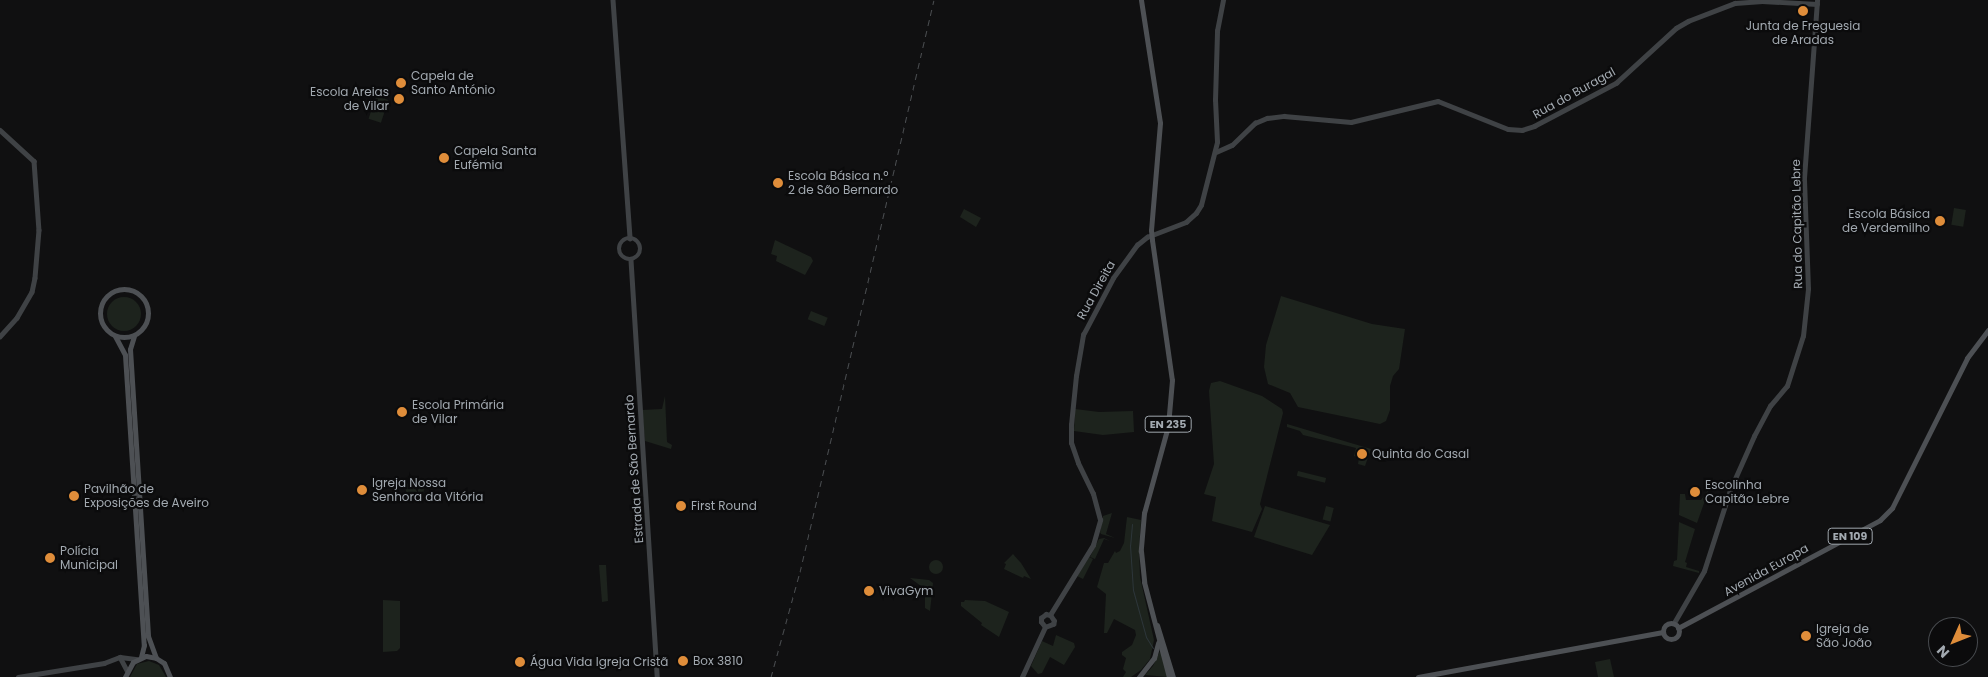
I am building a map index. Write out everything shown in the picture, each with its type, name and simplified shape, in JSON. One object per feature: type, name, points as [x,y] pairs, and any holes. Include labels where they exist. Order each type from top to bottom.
[{"type":"main road","points":[[613,0],[630,238]]},
{"type":"main road","name":"EN 235","points":[[1141,0],[1160,123],[1151,230],[1172,380],[1168,426],[1144,513],[1142,565],[1150,606],[1169,677]]},
{"type":"main road","name":"Rua Direita","points":[[1050,615],[1092,545],[1100,520],[1093,494],[1071,443],[1076,376],[1083,335],[1113,278],[1137,245],[1147,237],[1175,227],[1196,214],[1205,193],[1216,152],[1217,31],[1223,0]]},
{"type":"main road","name":"Rua do Buragal","points":[[1216,152],[1232,145],[1255,123],[1267,118],[1284,116],[1351,122],[1438,101],[1508,130],[1522,130],[1534,126],[1616,83],[1676,28],[1688,21],[1736,3],[1817,2]]},
{"type":"main road","name":"Rua do Capitão Lebre","points":[[1674,623],[1704,571],[1730,490],[1754,436],[1770,406],[1787,386],[1803,336],[1808,289],[1804,178],[1817,2]]},
{"type":"main road","points":[[0,130],[34,161],[39,230],[38,258],[32,292],[17,318],[0,337]]},
{"type":"main road","points":[[630,238],[637,241],[641,250],[637,258],[631,260],[622,258],[619,249],[624,240],[630,238]]},
{"type":"main road","name":"Estrada de São Bernardo","points":[[631,260],[657,677]]},
{"type":"main road","points":[[115,336],[134,336],[140,332],[147,321],[148,307],[140,295],[127,289],[112,292],[100,310],[102,322],[115,336],[125,354],[144,645],[139,658],[121,677]]},
{"type":"main road","name":"Avenida Europa","points":[[1663,632],[1666,637],[1673,638],[1678,633],[1678,628],[1880,520],[1892,508],[1900,496],[1967,358],[1988,330]]},
{"type":"main road","points":[[134,336],[130,350],[148,635],[156,658],[167,667],[170,677]]},
{"type":"main road","name":"EN 235","points":[[1150,606],[1168,654],[1173,677]]},
{"type":"main road","name":"Rua Direita","points":[[1045,627],[1041,622],[1041,618],[1046,614],[1050,615]]},
{"type":"main road","name":"Rua Direita","points":[[1022,677],[1045,627],[1053,624],[1054,620],[1050,615]]},
{"type":"main road","points":[[1674,623],[1678,628]]},
{"type":"main road","name":"Avenida Europa","points":[[1663,632],[1666,624],[1674,623]]},
{"type":"main road","points":[[1141,677],[1157,650],[1156,630]]},
{"type":"main road","name":"Avenida Europa","points":[[1418,677],[1663,632]]},
{"type":"main road","points":[[18,677],[104,663],[120,657],[156,658]]},
{"type":"main road","points":[[120,657],[126,673]]},
{"type":"main road","points":[[1141,677],[1146,677]]},
{"type":"shaded area","points":[[376,96],[388,100],[381,123],[369,119]]},
{"type":"shaded area","points":[[1954,208],[1966,210],[1963,227],[1951,225]]},
{"type":"shaded area","points":[[964,209],[981,218],[976,227],[960,217]]},
{"type":"shaded area","points":[[775,240],[811,257],[813,261],[805,275],[776,261],[777,256],[771,254]]},
{"type":"shaded area","points":[[1281,296],[1372,324],[1405,329],[1399,369],[1393,376],[1390,386],[1390,410],[1386,421],[1380,424],[1298,407],[1290,393],[1268,384],[1264,367],[1266,345]]},
{"type":"shaded area","points":[[124,297],[136,302],[141,314],[136,326],[124,331],[112,326],[107,314],[112,302]]},
{"type":"shaded area","points":[[811,311],[828,318],[824,326],[808,319]]},
{"type":"shaded area","points":[[1220,381],[1262,396],[1282,409],[1283,413],[1260,504],[1262,509],[1252,532],[1212,521],[1216,497],[1204,494],[1214,464],[1209,391],[1211,383]]},
{"type":"shaded area","points":[[665,396],[667,442],[672,445],[671,449],[645,441],[642,410],[662,409]]},
{"type":"shaded area","points":[[1075,409],[1099,412],[1133,411],[1134,432],[1103,435],[1074,431]]},
{"type":"shaded area","points":[[1287,424],[1371,449],[1365,466],[1358,464],[1359,458],[1354,456],[1356,448],[1303,435],[1300,431],[1287,427]]},
{"type":"shaded area","points":[[1298,471],[1326,478],[1325,483],[1297,476]]},
{"type":"shaded area","points":[[409,482],[425,483],[423,495],[416,495],[415,501],[408,501],[405,486]]},
{"type":"shaded area","points":[[1709,489],[1697,523],[1679,515],[1680,494],[1685,494],[1686,500],[1701,500]]},
{"type":"shaded area","points":[[1265,506],[1330,525],[1312,555],[1254,537]]},
{"type":"shaded area","points":[[1326,506],[1334,508],[1330,522],[1323,520]]},
{"type":"shaded area","points":[[1112,513],[1106,534],[1115,538],[1100,532],[1103,516]]},
{"type":"shaded area","points":[[1127,517],[1141,520],[1140,577],[1154,640],[1150,659],[1141,670],[1131,677],[1123,677],[1126,672],[1123,669],[1126,658],[1122,655],[1122,652],[1132,645],[1136,635],[1135,630],[1114,619],[1107,633],[1104,633],[1106,594],[1097,587],[1104,563],[1108,563],[1115,551],[1116,553],[1120,551],[1124,543]]},
{"type":"shaded area","points":[[1679,522],[1695,529],[1685,562],[1687,563],[1686,567],[1699,571],[1699,573],[1673,566],[1674,561],[1677,560]]},
{"type":"shaded area","points":[[1104,538],[1110,541],[1104,539],[1095,559],[1090,557],[1099,539]]},
{"type":"shaded area","points":[[1013,554],[1031,579],[1024,576],[1023,578],[1004,569],[1006,564],[1004,563]]},
{"type":"shaded area","points":[[1089,557],[1093,559],[1083,579],[1077,576]]},
{"type":"shaded area","points":[[936,560],[941,562],[943,567],[941,572],[936,574],[931,572],[929,567],[931,562]]},
{"type":"shaded area","points":[[599,565],[606,565],[608,601],[602,602]]},
{"type":"shaded area","points":[[910,578],[929,580],[933,583],[930,611],[925,608],[925,589]]},
{"type":"shaded area","points":[[383,600],[400,601],[400,648],[397,651],[383,652]]},
{"type":"shaded area","points":[[965,600],[985,601],[1009,612],[999,637],[981,625],[982,623],[961,606],[961,602]]},
{"type":"shaded area","points":[[1056,635],[1074,643],[1075,647],[1064,665],[1050,657],[1042,673],[1038,674],[1031,666],[1042,641],[1053,646]]},
{"type":"shaded area","points":[[1161,649],[1168,677],[1145,675],[1153,666]]},
{"type":"shaded area","points":[[1610,659],[1614,677],[1598,677],[1595,662]]},
{"type":"shaded area","points":[[149,661],[159,665],[166,677],[130,677],[137,664]]},
{"type":"waterway","points":[[1132,524],[1130,545],[1133,590],[1146,637],[1153,648]]},
{"type":"railway","points":[[771,677],[800,572],[934,0]]},
{"type":"place","name":"Junta de Freguesia de Aradas","points":[[1803,11]]},
{"type":"place","name":"Capela de Santo António","points":[[401,83]]},
{"type":"place","name":"Escola Areias de Vilar","points":[[399,99]]},
{"type":"place","name":"Capela Santa Eufémia","points":[[444,158]]},
{"type":"place","name":"Escola Básica n.º 2 de São Bernardo","points":[[778,183]]},
{"type":"place","name":"Escola Básica de Verdemilho","points":[[1940,221]]},
{"type":"place","name":"Escola Primária de Vilar","points":[[402,412]]},
{"type":"place","name":"Quinta do Casal","points":[[1362,454]]},
{"type":"place","name":"Igreja Nossa Senhora da Vitória","points":[[362,490]]},
{"type":"place","name":"Escolinha Capitão Lebre","points":[[1695,492]]},
{"type":"place","name":"Pavilhão de Exposições de Aveiro","points":[[74,496]]},
{"type":"place","name":"First Round","points":[[681,506]]},
{"type":"place","name":"Polícia Municipal","points":[[50,558]]},
{"type":"place","name":"VivaGym","points":[[869,591]]},
{"type":"place","name":"Igreja de São João","points":[[1806,636]]},
{"type":"place","name":"Box 3810","points":[[683,661]]},
{"type":"place","name":"Água Vida Igreja Cristã","points":[[520,662]]}]
